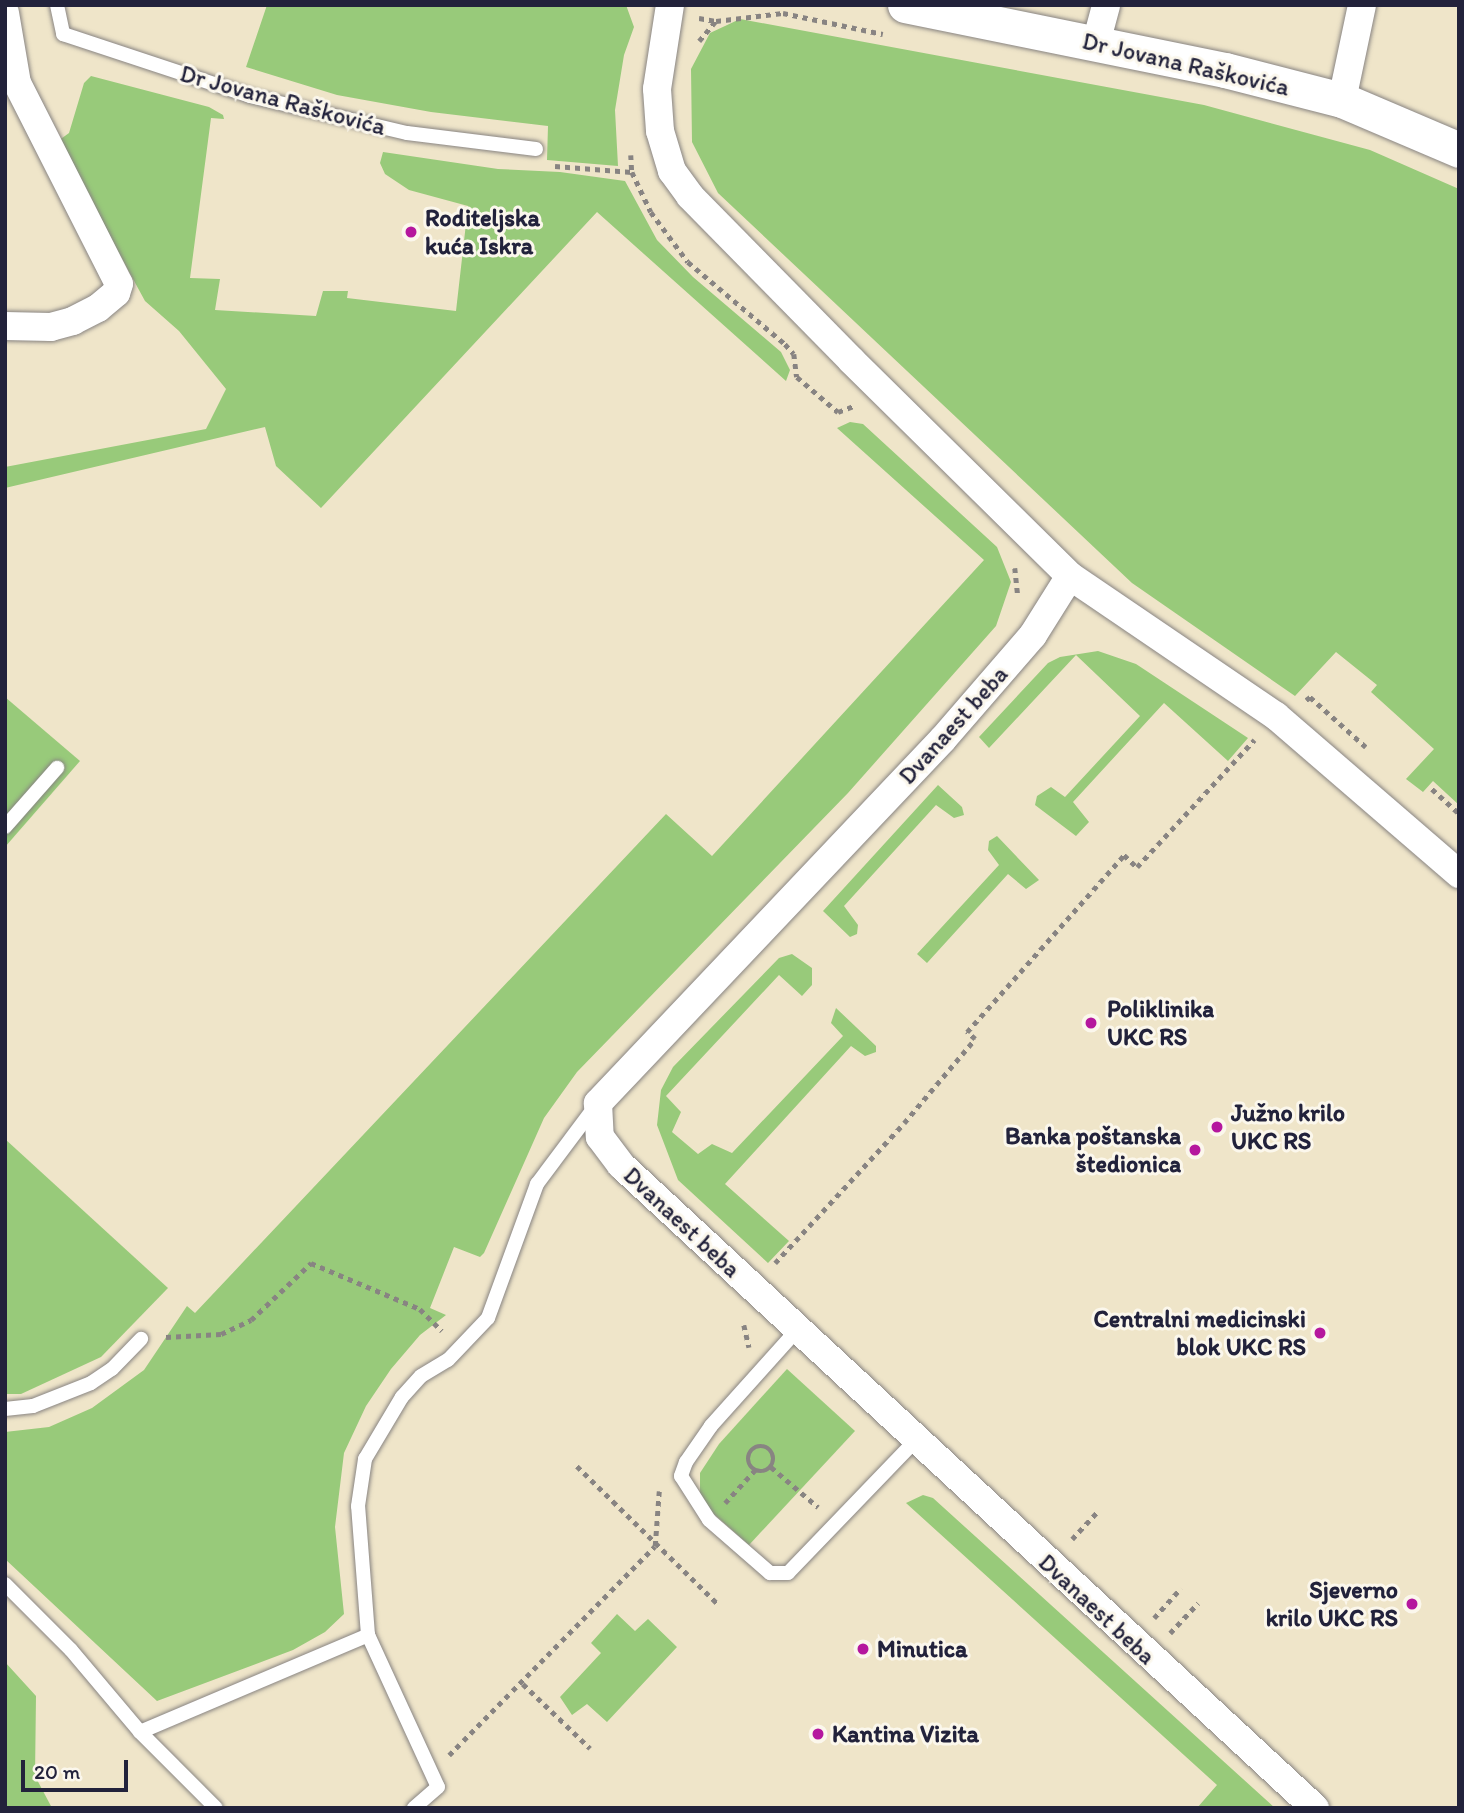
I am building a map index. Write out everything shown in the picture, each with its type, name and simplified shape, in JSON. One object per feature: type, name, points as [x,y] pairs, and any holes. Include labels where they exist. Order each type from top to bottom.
[{"type":"street","points":[[1096,43],[1106,5]]},
{"type":"street","points":[[1342,100],[1362,5]]},
{"type":"street","points":[[670,9],[658,110],[666,155],[677,177],[851,360],[1070,576],[1288,710],[1459,874]]},
{"type":"street","points":[[5,13],[11,85],[118,284],[116,293],[98,308],[73,321],[51,327],[5,326]]},
{"type":"street","name":"Dr Jovana Raškovića","points":[[898,20],[1096,43],[1342,100],[1459,150]]},
{"type":"street","name":"Dvanaest beba","points":[[1070,576],[1033,635],[943,739],[598,1103],[600,1137],[621,1166],[915,1441],[1315,1808]]},
{"type":"lane","name":"Dr Jovana Raškovića","points":[[57,5],[63,34],[250,96],[407,133],[536,149]]},
{"type":"lane","points":[[5,827],[57,768]]},
{"type":"lane","points":[[414,1808],[438,1787],[368,1635],[358,1506],[365,1459],[402,1397],[421,1376],[461,1348],[488,1318],[537,1184],[598,1103]]},
{"type":"lane","points":[[797,1330],[711,1426],[685,1462],[681,1476],[709,1520],[770,1573],[788,1573],[915,1441]]},
{"type":"lane","points":[[5,1409],[33,1406],[91,1383],[113,1369],[141,1339]]},
{"type":"lane","points":[[5,1584],[71,1650],[140,1732],[216,1808]]},
{"type":"lane","points":[[140,1732],[368,1635]]},
{"type":"path","points":[[670,9],[716,21],[783,13],[898,20]]},
{"type":"path","points":[[695,45],[716,21]]},
{"type":"path","points":[[536,149],[534,163],[632,172],[667,237],[688,262],[794,354],[797,377],[838,412],[862,408]]},
{"type":"path","points":[[1012,561],[1017,603]]},
{"type":"path","points":[[752,1287],[904,1123],[975,1039],[967,1032],[1124,855],[1137,867],[1288,710],[1310,697],[1372,752]]},
{"type":"path","points":[[1432,789],[1459,813]]},
{"type":"path","points":[[141,1339],[221,1334],[251,1320],[311,1263],[420,1309],[461,1348]]},
{"type":"path","points":[[755,1469],[749,1459],[758,1446],[772,1452],[771,1467]]},
{"type":"path","points":[[577,1466],[718,1604]]},
{"type":"path","points":[[709,1520],[755,1469],[771,1467],[838,1524]]},
{"type":"path","points":[[1066,1547],[1098,1511]]},
{"type":"path","points":[[431,1771],[523,1684],[613,1588]]},
{"type":"path","points":[[1154,1618],[1181,1588]]},
{"type":"path","points":[[1167,1637],[1198,1603]]},
{"type":"path","points":[[523,1684],[590,1748]]},
{"type":"green space","points":[[267,5],[626,5],[634,27],[624,55],[615,110],[618,166],[547,160],[548,126],[431,112],[337,95],[246,67]]},
{"type":"green space","points":[[740,19],[1204,105],[1370,150],[1459,189],[1459,805],[1433,781],[1423,792],[1406,779],[1434,749],[1371,692],[1377,685],[1336,652],[1295,696],[1132,583],[718,193],[692,142],[691,69],[710,33]]},
{"type":"green space","points":[[91,76],[209,107],[223,115],[224,119],[211,118],[190,278],[220,279],[215,310],[316,316],[323,291],[348,291],[347,298],[456,311],[468,206],[409,190],[385,174],[380,163],[383,152],[498,169],[560,172],[625,181],[657,240],[693,277],[781,352],[790,370],[786,381],[597,212],[321,508],[276,466],[265,427],[5,488],[5,467],[206,429],[226,389],[179,331],[145,301],[58,141],[69,133],[84,83]]},
{"type":"green space","points":[[850,422],[863,424],[997,547],[1011,582],[996,626],[848,793],[577,1072],[544,1118],[484,1253],[480,1257],[454,1247],[430,1308],[446,1315],[420,1335],[391,1369],[366,1406],[344,1453],[335,1527],[344,1614],[325,1632],[293,1650],[157,1701],[5,1559],[5,1432],[49,1427],[92,1408],[144,1370],[187,1306],[195,1313],[666,814],[712,856],[984,560],[837,428]]},
{"type":"green space","points":[[1098,651],[1136,664],[1248,738],[1228,761],[1164,703],[1073,802],[1089,822],[1076,836],[1035,805],[1037,796],[1051,787],[1065,797],[1140,716],[1076,655],[989,748],[979,737],[1048,663],[1060,657]]},
{"type":"green space","points":[[5,697],[80,761],[5,847]]},
{"type":"green space","points":[[938,785],[962,807],[964,815],[954,818],[936,805],[844,906],[858,925],[857,934],[850,937],[823,911]]},
{"type":"green space","points":[[997,836],[1039,880],[1026,889],[1008,874],[927,963],[917,954],[999,865],[988,850],[989,841]]},
{"type":"green space","points":[[792,954],[812,968],[812,985],[802,996],[779,975],[666,1096],[681,1112],[672,1132],[698,1154],[712,1144],[732,1153],[843,1036],[831,1023],[836,1008],[876,1046],[876,1052],[865,1056],[851,1046],[725,1184],[789,1241],[768,1263],[678,1180],[657,1125],[661,1090],[673,1067],[779,958]]},
{"type":"green space","points":[[5,1139],[168,1288],[101,1357],[21,1394],[5,1394]]},
{"type":"green space","points":[[787,1369],[855,1431],[749,1545],[706,1507],[700,1495],[700,1473],[719,1444]]},
{"type":"green space","points":[[923,1495],[933,1498],[1275,1808],[1197,1808],[1217,1785],[906,1503]]},
{"type":"green space","points":[[617,1614],[635,1631],[648,1619],[677,1647],[607,1722],[587,1704],[572,1715],[560,1697],[601,1653],[591,1643]]},
{"type":"green space","points":[[5,1662],[36,1696],[35,1776],[52,1808],[5,1808]]},
{"type":"place","name":"Roditeljska kuća Iskra","points":[[411,232]]},
{"type":"place","name":"Poliklinika UKC RS","points":[[1091,1023]]},
{"type":"place","name":"Južno krilo UKC RS","points":[[1217,1127]]},
{"type":"place","name":"Banka poštanska štedionica","points":[[1195,1150]]},
{"type":"place","name":"Centralni medicinski blok UKC RS","points":[[1320,1333]]},
{"type":"place","name":"Sjeverno krilo UKC RS","points":[[1412,1604]]},
{"type":"place","name":"Minutica","points":[[863,1649]]},
{"type":"place","name":"Kantina Vizita","points":[[818,1734]]}]
